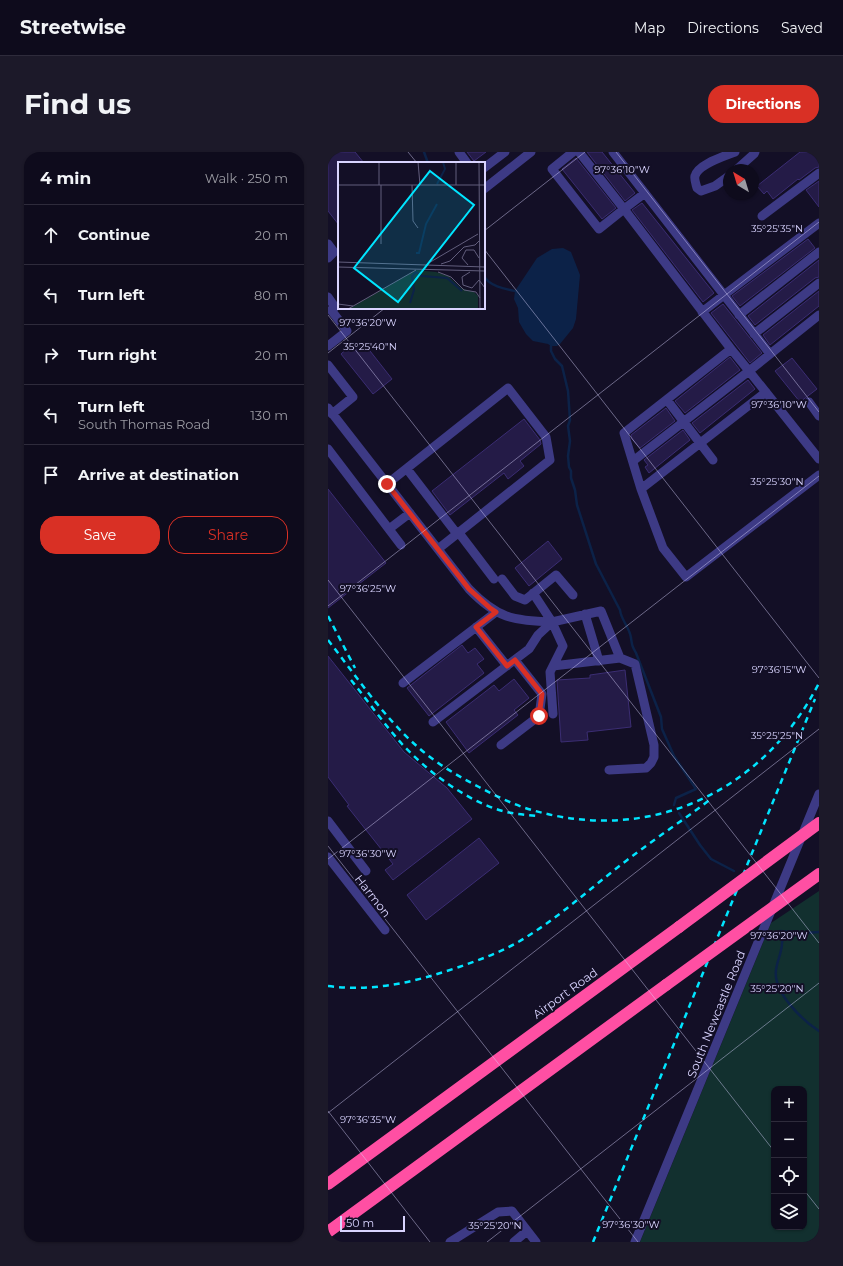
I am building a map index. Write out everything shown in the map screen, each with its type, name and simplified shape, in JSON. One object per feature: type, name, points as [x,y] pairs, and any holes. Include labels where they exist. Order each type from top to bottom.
[{"type":"highway","name":"Airport Road","points":[[328,1184],[819,823]]},
{"type":"highway","points":[[328,1232],[819,874]]},
{"type":"street","points":[[458,152],[466,162]]},
{"type":"street","points":[[485,167],[505,152]]},
{"type":"street","points":[[485,187],[531,152]]},
{"type":"street","points":[[573,152],[552,168],[599,229],[645,193]]},
{"type":"street","points":[[579,152],[702,312],[819,459]]},
{"type":"street","points":[[613,152],[770,354]]},
{"type":"street","points":[[723,180],[715,186],[701,191],[697,188],[695,183],[695,176],[704,166],[735,152]]},
{"type":"street","points":[[743,164],[755,152]]},
{"type":"street","points":[[762,216],[819,173]]},
{"type":"street","points":[[702,312],[818,226]]},
{"type":"street","points":[[328,244],[334,252],[328,258]]},
{"type":"street","points":[[739,315],[819,252]]},
{"type":"street","points":[[754,334],[819,283]]},
{"type":"street","points":[[328,297],[347,331],[328,346]]},
{"type":"street","points":[[633,461],[819,315]]},
{"type":"street","points":[[731,349],[624,433],[641,489],[663,548],[686,577],[819,475]]},
{"type":"street","points":[[328,364],[353,397],[330,411],[469,589],[496,612],[528,622],[552,622],[601,611],[620,658]]},
{"type":"street","points":[[387,484],[508,388],[546,437],[550,460],[438,549]]},
{"type":"street","points":[[641,489],[766,392]]},
{"type":"street","points":[[666,400],[713,460]]},
{"type":"street","points":[[809,402],[819,416]]},
{"type":"street","points":[[328,449],[401,545]]},
{"type":"street","points":[[406,469],[458,534],[515,596],[525,600],[556,574],[573,595]]},
{"type":"street","points":[[389,529],[410,513]]},
{"type":"street","points":[[533,593],[552,622],[562,646],[550,672],[553,714]]},
{"type":"street","points":[[403,683],[496,612]]},
{"type":"street","points":[[586,614],[599,661]]},
{"type":"street","points":[[434,722],[529,649],[538,635],[552,622]]},
{"type":"street","points":[[476,627],[507,666]]},
{"type":"street","points":[[553,666],[620,658],[635,664],[654,745],[654,757],[646,768],[609,770]]},
{"type":"street","points":[[501,745],[539,716],[542,694],[515,660]]},
{"type":"street","name":"South Newcastle Road","points":[[635,1242],[819,794]]},
{"type":"street","points":[[328,821],[366,871]]},
{"type":"street","points":[[328,838],[336,832]]},
{"type":"street","name":"Harmon","points":[[328,857],[385,930]]},
{"type":"street","points":[[450,1242],[498,1212],[512,1211],[536,1242]]},
{"type":"street","points":[[514,1242],[528,1231]]},
{"type":"green space","points":[[819,891],[819,1242],[640,1242],[771,923]]},
{"type":"water","points":[[563,248],[571,252],[580,275],[576,319],[573,328],[560,344],[557,346],[551,346],[533,341],[526,334],[519,322],[518,308],[514,299],[515,291],[537,258],[552,249]]},
{"type":"building","points":[[328,152],[355,152],[363,162],[338,162],[338,224],[328,211]]},
{"type":"building","points":[[467,152],[486,152],[474,161]]},
{"type":"building","points":[[587,152],[602,152],[635,193],[625,201]]},
{"type":"building","points":[[800,152],[819,152],[819,167],[815,168],[799,180],[798,179],[773,199],[767,191],[764,194],[759,188],[759,184]]},
{"type":"building","points":[[576,158],[616,208],[602,219],[562,169]]},
{"type":"building","points":[[819,181],[819,207],[806,190]]},
{"type":"building","points":[[642,203],[714,293],[703,302],[632,210]]},
{"type":"building","points":[[808,239],[815,248],[740,306],[732,296]]},
{"type":"building","points":[[819,260],[819,277],[815,278],[755,325],[748,316]]},
{"type":"building","points":[[819,291],[819,306],[770,345],[763,335]]},
{"type":"building","points":[[723,304],[762,353],[750,363],[711,313]]},
{"type":"building","points":[[363,342],[392,379],[373,394],[341,354],[350,346],[353,350]]},
{"type":"building","points":[[730,357],[740,370],[685,413],[675,401]]},
{"type":"building","points":[[792,358],[817,389],[800,402],[775,371]]},
{"type":"building","points":[[748,380],[755,389],[700,433],[692,423]]},
{"type":"building","points":[[666,408],[675,421],[640,448],[632,439],[631,435]]},
{"type":"building","points":[[524,419],[540,440],[541,444],[520,461],[524,466],[508,479],[504,473],[450,515],[432,491]]},
{"type":"building","points":[[683,430],[690,440],[649,473],[645,467],[648,465],[644,460]]},
{"type":"building","points":[[328,489],[386,563],[328,608]]},
{"type":"building","points":[[548,541],[562,559],[529,586],[515,568]]},
{"type":"building","points":[[462,645],[468,653],[475,648],[484,659],[477,664],[484,673],[429,716],[407,688]]},
{"type":"building","points":[[328,656],[404,752],[447,788],[472,819],[393,880],[385,870],[393,864],[347,806],[349,805],[328,777]]},
{"type":"building","points":[[625,670],[631,727],[587,732],[588,740],[561,742],[557,680],[590,678],[590,675]]},
{"type":"building","points":[[514,679],[529,698],[514,710],[518,715],[469,753],[446,722],[494,685],[499,691]]},
{"type":"building","points":[[479,838],[499,863],[426,920],[407,895]]},
{"type":"waterway","points":[[424,152],[428,162]]},
{"type":"waterway","points":[[485,278],[493,285],[515,291]]},
{"type":"waterway","points":[[551,346],[551,351],[555,359],[562,366],[568,391],[570,420],[568,426],[570,441],[568,456],[569,467],[577,505],[596,564],[620,610],[629,631],[633,647],[661,717],[662,729],[674,756],[696,789],[676,798],[674,805]]},
{"type":"waterway","points":[[679,813],[711,859],[734,871]]},
{"type":"waterway","points":[[819,932],[805,933],[780,931],[782,946],[776,970],[776,978],[779,987],[790,1005],[797,1013],[819,1031]]},
{"type":"railway","points":[[328,616],[355,668]]},
{"type":"railway","points":[[328,640],[371,697],[394,724],[406,737],[433,759],[463,779],[512,803],[532,810],[576,819],[619,820],[661,814],[700,800],[735,780],[768,753],[796,721],[819,683]]},
{"type":"railway","points":[[351,680],[402,744],[434,774],[473,799],[486,805],[499,810],[538,816]]},
{"type":"railway","points":[[593,1242],[815,699]]},
{"type":"railway","points":[[328,986],[345,988],[379,987],[411,981],[459,967],[503,950],[520,941],[553,919],[614,870],[712,798]]},
{"type":"route","points":[[387,484],[469,589],[480,600],[496,612],[476,627],[507,666],[515,660],[542,694],[539,716]]}]
